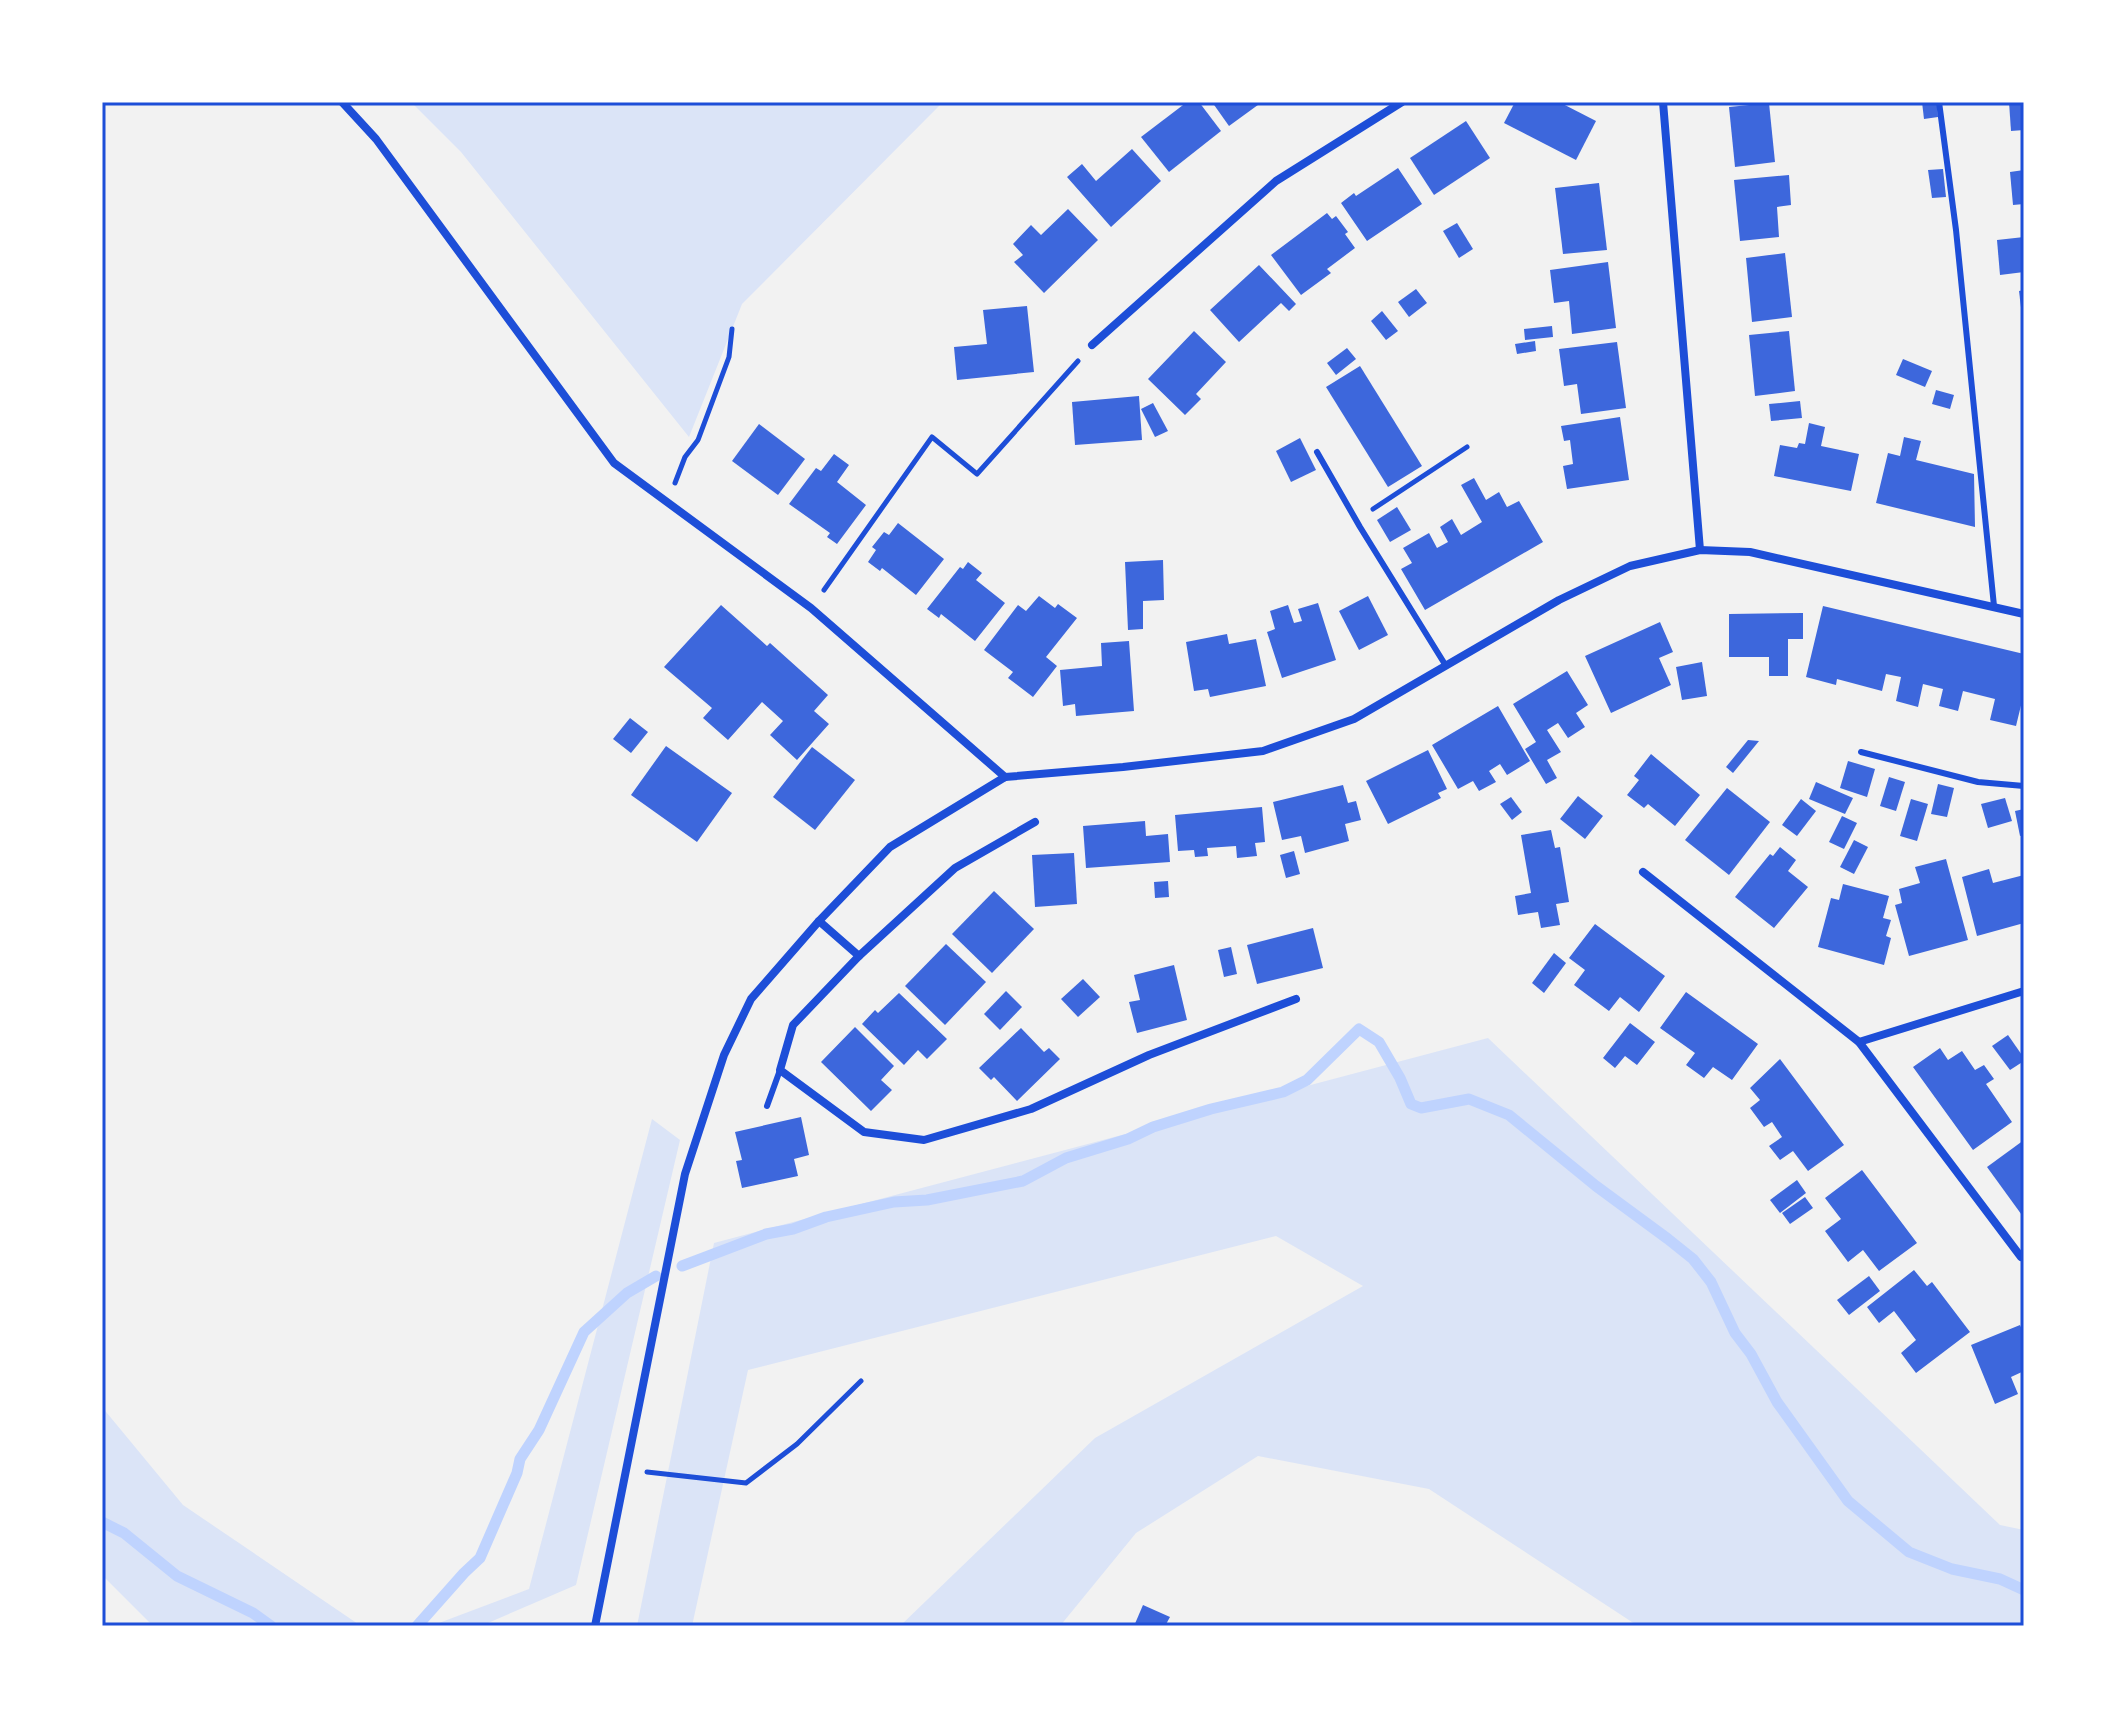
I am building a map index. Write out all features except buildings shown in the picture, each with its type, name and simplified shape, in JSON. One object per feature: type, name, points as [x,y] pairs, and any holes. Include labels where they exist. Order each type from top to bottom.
[{"type":"street","points":[[342,102],[376,139],[614,463],[811,608],[1005,777]]},
{"type":"street","points":[[1092,345],[1276,181],[1402,102]]},
{"type":"street","points":[[1663,102],[1700,550]]},
{"type":"street","points":[[595,1626],[685,1174],[724,1055],[751,999],[819,921],[890,847],[1005,777],[1263,751],[1354,719],[1559,600],[1630,566],[1700,550],[1750,552],[2024,614]]},
{"type":"street","points":[[1035,822],[955,868],[859,956],[793,1025],[780,1070],[864,1132],[924,1140],[1031,1109],[1149,1055],[1296,999]]},
{"type":"street","points":[[1643,872],[1859,1042],[2021,1257]]},
{"type":"street","points":[[819,921],[859,956]]},
{"type":"street","points":[[1859,1042],[2024,991]]},
{"type":"lane","points":[[1939,102],[1956,230],[1994,606]]},
{"type":"lane","points":[[1317,452],[1446,666]]},
{"type":"lane","points":[[1861,752],[1978,782],[2024,786]]},
{"type":"lane","points":[[767,1106],[780,1070]]},
{"type":"path","points":[[667,502],[685,457],[698,440],[729,357],[732,329]]},
{"type":"path","points":[[811,608],[932,437],[977,474],[1092,345]]},
{"type":"path","points":[[1356,520],[1467,447]]},
{"type":"path","points":[[626,1469],[746,1483],[797,1444],[861,1381]]},
{"type":"shaded area","points":[[411,102],[943,102],[742,304],[689,437],[461,152]]},
{"type":"shaded area","points":[[1488,1038],[2000,1525],[2024,1530],[2024,1626],[1638,1626],[1429,1489],[1258,1456],[1136,1533],[1060,1626],[900,1626],[1095,1438],[1363,1286],[1276,1236],[748,1370],[692,1626],[637,1626],[714,1243]]},
{"type":"shaded area","points":[[652,1119],[680,1140],[576,1585],[481,1626],[431,1626],[529,1589]]},
{"type":"shaded area","points":[[102,1407],[183,1505],[361,1626],[153,1626],[102,1575]]},
{"type":"waterway","points":[[682,1266],[766,1234],[793,1229],[826,1217],[894,1202],[927,1200],[1023,1181],[1066,1158],[1128,1139],[1153,1127],[1283,1092],[1307,1080],[1359,1029],[1379,1042],[1411,1104],[1421,1108],[1469,1099],[1509,1115],[1693,1259],[1711,1282],[1735,1333],[1751,1354],[1777,1402],[1848,1501],[1909,1552],[1952,1569],[2000,1579],[2024,1590]]},
{"type":"waterway","points":[[417,1626],[480,1558],[517,1473],[520,1459],[539,1430],[584,1332],[627,1293],[656,1276]]},
{"type":"waterway","points":[[102,1522],[124,1533],[177,1576],[253,1613],[271,1626]]}]
